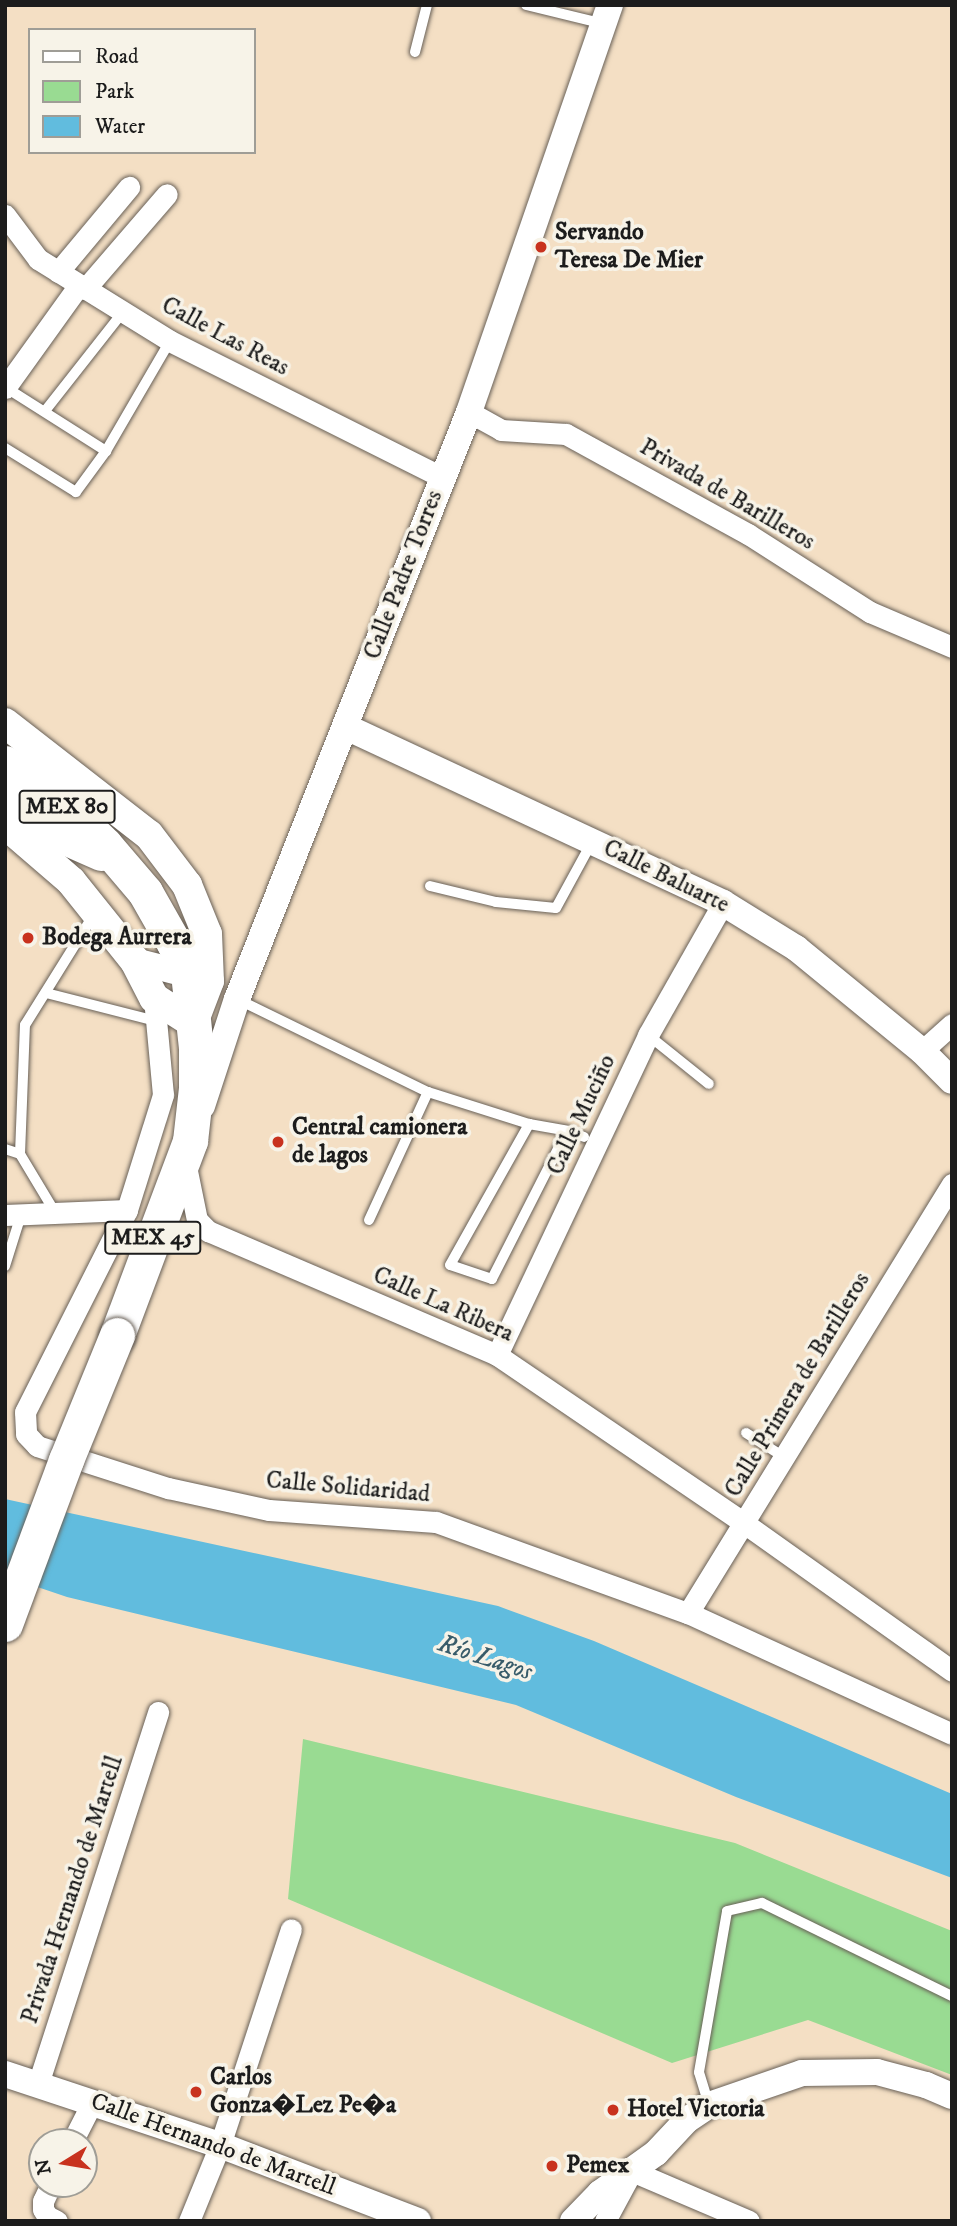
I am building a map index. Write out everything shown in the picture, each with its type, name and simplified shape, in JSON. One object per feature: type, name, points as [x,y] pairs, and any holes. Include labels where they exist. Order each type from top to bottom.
[{"type":"highway","name":"MEX 80","points":[[5,763],[64,805],[120,862],[145,892],[174,943],[198,977],[193,1023]]},
{"type":"highway","name":"MEX 80","points":[[5,796],[58,834],[120,862]]},
{"type":"highway","name":"MEX 45","points":[[5,1625],[66,1460],[188,1149],[197,1088],[193,1023]]},
{"type":"main road","points":[[5,723],[149,835],[187,885],[206,934],[198,977]]},
{"type":"main road","points":[[5,824],[71,881],[135,961],[155,1010],[193,1023]]},
{"type":"street","name":"Calle Padre Torres","points":[[188,1149],[237,999],[469,412],[607,15]]},
{"type":"street","points":[[58,272],[129,187]]},
{"type":"street","points":[[5,387],[82,287],[167,194]]},
{"type":"street","name":"Calle Las Reas","points":[[5,215],[38,259],[170,341],[442,477]]},
{"type":"street","name":"Privada de Barilleros","points":[[469,412],[501,429],[566,434],[748,534],[870,612],[952,646]]},
{"type":"street","name":"Calle Baluarte","points":[[346,727],[723,903],[796,948],[922,1051],[952,1081]]},
{"type":"street","name":"Calle Muciño","points":[[497,1355],[648,1035],[723,903]]},
{"type":"street","points":[[135,961],[198,977],[237,999]]},
{"type":"street","points":[[13,1215],[100,1209],[127,1210],[163,1096],[155,1010]]},
{"type":"street","points":[[922,1051],[952,1024]]},
{"type":"street","name":"Calle La Ribera","points":[[188,1149],[191,1201],[197,1220],[208,1231],[497,1355],[744,1523],[952,1671]]},
{"type":"street","name":"Calle Primera de Barilleros","points":[[688,1613],[952,1184]]},
{"type":"street","name":"Calle Solidaridad","points":[[127,1210],[25,1412],[26,1434],[37,1446],[168,1488],[269,1510],[436,1522],[688,1613],[952,1734]]},
{"type":"street","name":"Privada Hernando de Martell","points":[[38,2084],[158,1712]]},
{"type":"street","points":[[189,2221],[220,2145],[291,1929]]},
{"type":"street","points":[[573,2221],[600,2193],[656,2153],[687,2120],[709,2105],[802,2073],[877,2072],[952,2095]]},
{"type":"street","name":"Calle Hernando de Martell","points":[[5,2074],[220,2145],[418,2221]]},
{"type":"street","points":[[79,2128],[93,2101]]},
{"type":"street","points":[[632,2171],[747,2220]]},
{"type":"street","points":[[606,2221],[632,2171]]},
{"type":"street","points":[[44,2198],[43,2209],[47,2216],[57,2221]]},
{"type":"lane","points":[[415,52],[427,5]]},
{"type":"lane","points":[[526,5],[607,15]]},
{"type":"lane","points":[[45,411],[123,312]]},
{"type":"lane","points":[[5,448],[76,492],[106,451],[170,341]]},
{"type":"lane","points":[[5,387],[106,451]]},
{"type":"lane","points":[[430,886],[496,902],[556,908],[592,842]]},
{"type":"lane","points":[[56,1214],[20,1154],[25,1025],[95,911]]},
{"type":"lane","points":[[46,993],[155,1010]]},
{"type":"lane","points":[[237,999],[428,1092],[529,1124],[584,1136]]},
{"type":"lane","points":[[648,1035],[709,1084]]},
{"type":"lane","points":[[369,1220],[428,1092]]},
{"type":"lane","points":[[529,1124],[450,1265],[492,1279],[567,1131]]},
{"type":"lane","points":[[5,1149],[20,1154]]},
{"type":"lane","points":[[5,1266],[13,1215]]},
{"type":"lane","points":[[746,1433],[784,1457]]},
{"type":"lane","points":[[709,2105],[699,2072],[727,1912],[762,1903],[952,1996]]},
{"type":"green space","points":[[303,1739],[735,1843],[952,1931],[952,2075],[808,2020],[672,2063],[288,1899]]},
{"type":"water","name":"Río Lagos","points":[[5,1499],[498,1606],[594,1641],[952,1794],[952,1878],[736,1797],[516,1705],[67,1597],[5,1576]]},
{"type":"place","name":"Servando Teresa De Mier","points":[[541,247]]},
{"type":"place","name":"Bodega Aurrera","points":[[28,938]]},
{"type":"place","name":"Central camionera de lagos","points":[[278,1142]]},
{"type":"place","name":"Carlos Gonza�Lez Pe�a","points":[[196,2092]]},
{"type":"place","name":"Hotel Victoria","points":[[613,2110]]},
{"type":"place","name":"Pemex","points":[[552,2166]]}]
